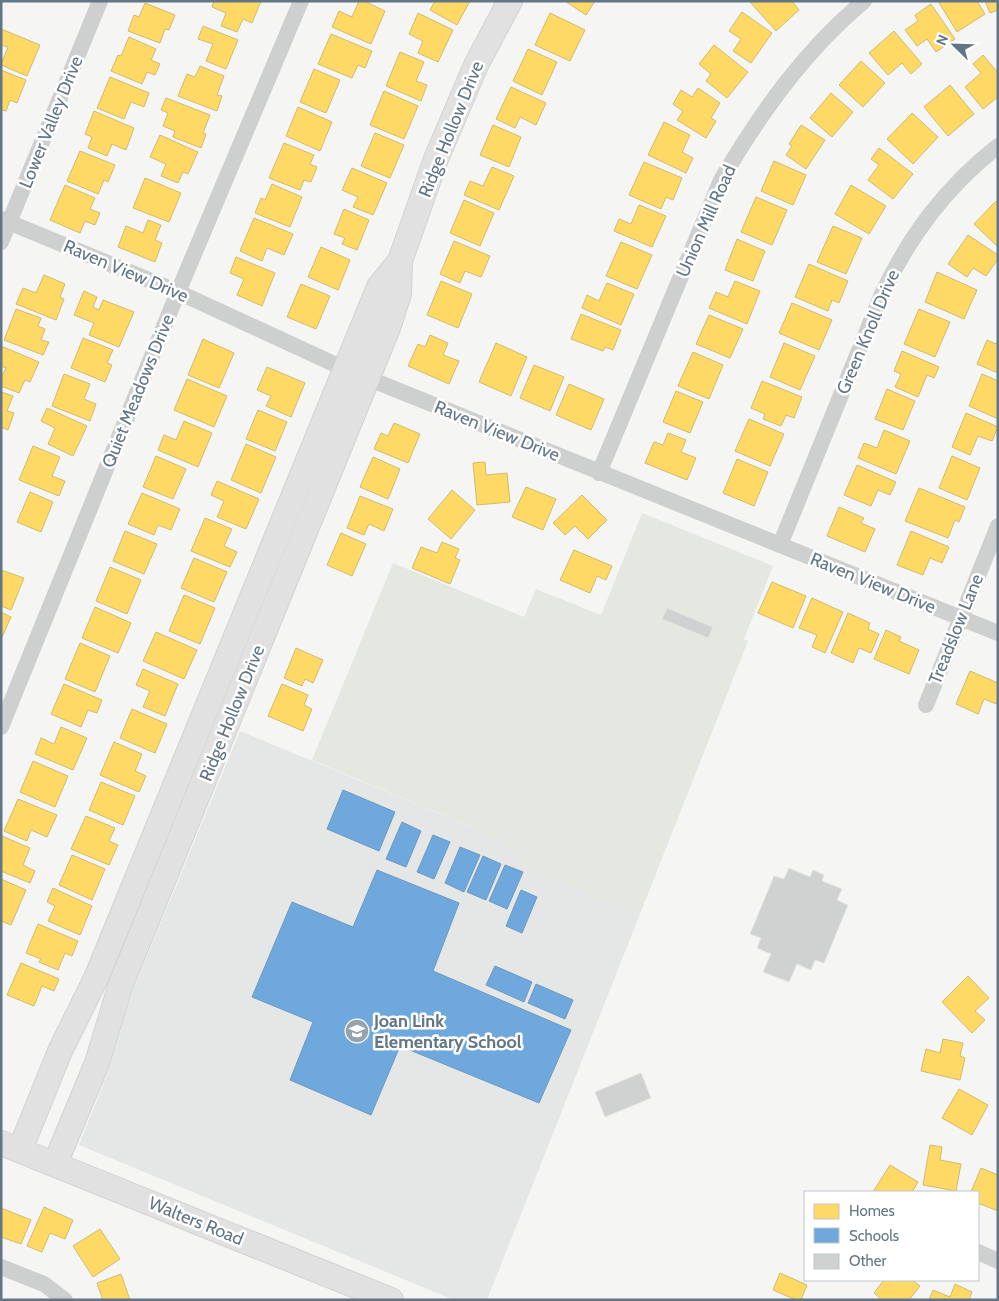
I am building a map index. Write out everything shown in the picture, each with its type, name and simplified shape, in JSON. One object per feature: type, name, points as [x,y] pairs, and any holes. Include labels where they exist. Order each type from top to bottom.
[{"type":"street","name":"Lower Valley Drive","points":[[1,242],[5,220],[100,1]]},
{"type":"street","name":"Quiet Meadows Drive","points":[[1,727],[178,292],[301,1]]},
{"type":"street","name":"Ridge Hollow Drive","points":[[55,1164],[97,1063],[121,984],[369,378],[399,294],[400,261],[436,159],[476,65],[510,1]]},
{"type":"street","name":"Union Mill Road","points":[[599,473],[721,180],[745,139],[800,65],[833,29],[864,1]]},
{"type":"street","name":"Green Knoll Drive","points":[[780,546],[894,268],[914,234],[944,197],[998,146]]},
{"type":"street","name":"Raven View Drive","points":[[5,220],[178,292],[345,369],[998,633]]},
{"type":"street","name":"Ridge Hollow Drive","points":[[10,1146],[97,976],[379,286],[400,261]]},
{"type":"street","name":"Treadslow Lane","points":[[926,705],[998,526]]},
{"type":"street","name":"Walters Road","points":[[10,1146],[391,1300]]},
{"type":"street","points":[[979,1252],[998,1260]]},
{"type":"street","points":[[1,1267],[44,1284],[64,1300]]},
{"type":"shaded area","points":[[642,513],[773,566],[744,639],[748,641],[640,914],[527,868],[494,836],[312,760],[393,563],[524,617],[536,589],[601,615]]},
{"type":"shaded area","name":"Joan Link Elementary School","points":[[240,731],[494,836],[527,868],[640,914],[487,1300],[454,1300],[79,1145],[108,1072],[133,990]]},
{"type":"building: Homes","points":[[214,1],[261,1],[252,23],[243,19],[237,32],[221,26],[226,13],[212,7]]},
{"type":"building: Homes","points":[[359,1],[364,1],[385,11],[371,44],[332,27],[339,11],[352,17]]},
{"type":"building: Homes","points":[[435,1],[470,1],[457,25],[430,10]]},
{"type":"building: Homes","points":[[565,1],[595,1],[586,15]]},
{"type":"building: Homes","points":[[792,1],[799,10],[776,31],[750,2]]},
{"type":"building: Homes","points":[[938,1],[977,1],[985,14],[957,32]]},
{"type":"building: Homes","points":[[985,1],[998,1],[998,10],[990,13]]},
{"type":"building: Homes","points":[[145,3],[175,15],[169,30],[165,29],[160,43],[128,31],[134,15],[139,17]]},
{"type":"building: Homes","points":[[931,4],[955,39],[936,52],[927,39],[917,46],[905,30],[918,21],[915,15]]},
{"type":"building: Homes","points":[[742,12],[772,33],[751,63],[733,51],[741,39],[729,31]]},
{"type":"building: Homes","points":[[418,13],[453,30],[438,62],[418,53],[423,41],[409,34]]},
{"type":"building: Homes","points":[[550,13],[585,30],[570,61],[535,45]]},
{"type":"building: Homes","points":[[203,26],[238,40],[226,69],[206,61],[213,44],[198,39]]},
{"type":"building: Homes","points":[[1,29],[40,45],[27,76],[1,65],[8,47],[1,45]]},
{"type":"building: Homes","points":[[894,31],[922,64],[911,74],[902,63],[888,75],[869,53]]},
{"type":"building: Homes","points":[[331,34],[372,51],[365,68],[358,65],[352,78],[318,64]]},
{"type":"building: Homes","points":[[129,37],[156,49],[151,60],[160,64],[155,75],[147,72],[142,84],[111,71],[118,55],[121,56]]},
{"type":"building: Homes","points":[[714,45],[748,72],[727,98],[706,81],[711,74],[699,64]]},
{"type":"building: Homes","points":[[528,49],[557,62],[542,95],[513,81]]},
{"type":"building: Homes","points":[[400,52],[424,62],[416,81],[427,85],[421,101],[386,86]]},
{"type":"building: Homes","points":[[983,55],[998,73],[998,97],[983,109],[965,87],[981,73],[973,64]]},
{"type":"building: Homes","points":[[861,61],[885,83],[863,107],[839,85]]},
{"type":"building: Homes","points":[[200,66],[224,76],[217,95],[222,96],[217,111],[178,96],[187,74],[195,77]]},
{"type":"building: Homes","points":[[314,69],[340,80],[326,113],[300,102]]},
{"type":"building: Homes","points":[[1,70],[26,80],[17,103],[10,100],[6,111],[1,110]]},
{"type":"building: Homes","points":[[110,77],[149,93],[144,107],[131,102],[124,119],[97,108]]},
{"type":"building: Homes","points":[[950,85],[974,114],[948,136],[924,107]]},
{"type":"building: Homes","points":[[511,87],[546,103],[536,125],[520,117],[515,128],[496,119]]},
{"type":"building: Homes","points":[[698,88],[720,103],[711,118],[716,121],[706,138],[677,120],[683,111],[673,104],[681,90],[692,97]]},
{"type":"building: Homes","points":[[384,91],[418,106],[404,139],[370,125]]},
{"type":"building: Homes","points":[[831,93],[853,112],[832,137],[810,118]]},
{"type":"building: Homes","points":[[166,98],[210,115],[203,133],[206,134],[201,148],[173,137],[175,131],[163,126],[168,113],[161,110]]},
{"type":"building: Homes","points":[[298,107],[332,122],[320,151],[286,136]]},
{"type":"building: Homes","points":[[94,111],[134,128],[126,150],[112,144],[107,156],[88,148],[92,137],[85,134]]},
{"type":"building: Homes","points":[[912,113],[938,137],[913,164],[887,139]]},
{"type":"building: Homes","points":[[664,122],[690,135],[682,152],[693,158],[686,173],[648,155]]},
{"type":"building: Homes","points":[[493,125],[521,137],[509,167],[480,155]]},
{"type":"building: Homes","points":[[801,125],[825,140],[806,169],[786,155],[792,146],[789,144]]},
{"type":"building: Homes","points":[[375,133],[404,145],[390,178],[361,166]]},
{"type":"building: Homes","points":[[160,135],[198,152],[188,174],[183,172],[178,183],[161,176],[166,164],[150,157]]},
{"type":"building: Homes","points":[[284,143],[314,155],[310,164],[317,167],[311,182],[304,180],[300,190],[269,178]]},
{"type":"building: Homes","points":[[879,148],[913,174],[893,199],[868,180],[879,165],[871,159]]},
{"type":"building: Homes","points":[[80,151],[115,165],[108,182],[104,180],[98,194],[67,181]]},
{"type":"building: Homes","points":[[774,161],[806,175],[793,205],[761,191]]},
{"type":"building: Homes","points":[[644,162],[682,178],[673,200],[666,197],[661,209],[629,195]]},
{"type":"building: Homes","points":[[492,167],[514,176],[499,210],[464,195],[470,181],[483,186]]},
{"type":"building: Homes","points":[[352,168],[387,183],[373,215],[353,207],[358,197],[342,190]]},
{"type":"building: Homes","points":[[145,178],[181,193],[169,222],[133,208]]},
{"type":"building: Homes","points":[[272,184],[302,197],[290,227],[255,213],[261,198],[265,200]]},
{"type":"building: Homes","points":[[65,185],[95,198],[90,209],[100,213],[95,225],[85,221],[80,233],[50,220]]},
{"type":"building: Homes","points":[[851,185],[886,206],[869,234],[835,214]]},
{"type":"building: Homes","points":[[756,197],[787,210],[772,245],[741,232]]},
{"type":"building: Homes","points":[[464,200],[494,213],[480,246],[450,233]]},
{"type":"building: Homes","points":[[996,201],[998,203],[998,247],[974,224]]},
{"type":"building: Homes","points":[[639,205],[666,216],[652,247],[614,231],[619,219],[631,224]]},
{"type":"building: Homes","points":[[344,209],[369,220],[357,250],[342,244],[345,238],[334,234]]},
{"type":"building: Homes","points":[[254,218],[293,234],[284,255],[267,248],[262,261],[240,251]]},
{"type":"building: Homes","points":[[148,220],[161,225],[155,240],[162,243],[155,262],[118,247],[126,226],[143,233]]},
{"type":"building: Homes","points":[[833,226],[862,238],[846,274],[817,262]]},
{"type":"building: Homes","points":[[968,235],[998,255],[998,259],[986,276],[973,268],[967,277],[948,264]]},
{"type":"building: Homes","points":[[737,239],[765,251],[753,281],[725,270]]},
{"type":"building: Homes","points":[[454,241],[490,256],[481,277],[465,271],[460,283],[440,274]]},
{"type":"building: Homes","points":[[621,242],[652,255],[637,289],[606,276]]},
{"type":"building: Homes","points":[[321,247],[350,260],[338,290],[308,277]]},
{"type":"building: Homes","points":[[236,257],[275,273],[262,306],[237,295],[244,279],[230,273]]},
{"type":"building: Homes","points":[[809,264],[848,281],[839,303],[832,300],[828,311],[795,297]]},
{"type":"building: Homes","points":[[937,272],[977,290],[964,319],[925,302]]},
{"type":"building: Homes","points":[[44,275],[65,284],[60,297],[64,299],[56,320],[16,304],[23,288],[36,293]]},
{"type":"building: Homes","points":[[441,281],[472,294],[458,328],[427,315]]},
{"type":"building: Homes","points":[[735,281],[760,291],[747,324],[709,308],[716,292],[728,297]]},
{"type":"building: Homes","points":[[607,283],[634,294],[621,325],[582,308],[587,295],[599,301]]},
{"type":"building: Homes","points":[[301,284],[330,296],[316,329],[287,317]]},
{"type":"building: Homes","points":[[84,291],[97,297],[93,307],[99,310],[103,300],[134,312],[119,347],[89,335],[94,323],[74,315]]},
{"type":"building: Homes","points":[[792,303],[832,320],[819,350],[779,333]]},
{"type":"building: Homes","points":[[16,309],[41,318],[38,326],[45,329],[41,340],[49,342],[43,355],[4,340]]},
{"type":"building: Homes","points":[[919,309],[950,322],[935,357],[904,344]]},
{"type":"building: Homes","points":[[581,314],[621,330],[613,350],[605,347],[603,351],[571,339]]},
{"type":"building: Homes","points":[[709,315],[743,329],[730,358],[696,344]]},
{"type":"building: Homes","points":[[430,335],[448,343],[443,355],[459,361],[449,384],[408,366],[418,344],[425,347]]},
{"type":"building: Homes","points":[[83,338],[113,350],[107,363],[112,365],[105,382],[71,368]]},
{"type":"building: Homes","points":[[203,339],[234,353],[219,388],[188,375]]},
{"type":"building: Homes","points":[[987,340],[996,344],[998,340],[998,373],[977,364]]},
{"type":"building: Homes","points":[[496,343],[527,357],[511,396],[479,382]]},
{"type":"building: Homes","points":[[784,343],[815,356],[800,390],[770,377]]},
{"type":"building: Homes","points":[[1,346],[39,362],[30,382],[25,380],[19,393],[1,386],[1,378],[6,368],[1,366]]},
{"type":"building: Homes","points":[[902,351],[939,367],[934,378],[927,375],[918,397],[895,387],[901,374],[894,371]]},
{"type":"building: Homes","points":[[693,352],[723,365],[709,399],[678,386]]},
{"type":"building: Homes","points":[[534,365],[564,377],[550,411],[520,398]]},
{"type":"building: Homes","points":[[267,367],[305,383],[291,417],[266,406],[271,396],[257,390]]},
{"type":"building: Homes","points":[[64,374],[90,384],[84,399],[96,404],[90,421],[52,406]]},
{"type":"building: Homes","points":[[982,374],[998,381],[998,419],[969,406]]},
{"type":"building: Homes","points":[[187,379],[227,396],[214,427],[174,410]]},
{"type":"building: Homes","points":[[762,381],[802,397],[794,418],[786,415],[781,426],[763,419],[765,414],[751,408]]},
{"type":"building: Homes","points":[[569,384],[604,399],[591,430],[556,415]]},
{"type":"building: Homes","points":[[887,389],[915,401],[903,430],[875,419]]},
{"type":"building: Homes","points":[[676,391],[703,402],[690,433],[663,422]]},
{"type":"building: Homes","points":[[1,392],[13,396],[7,411],[14,413],[8,430],[1,427]]},
{"type":"building: Homes","points":[[47,408],[87,426],[73,456],[48,444],[55,428],[41,421]]},
{"type":"building: Homes","points":[[258,410],[287,422],[275,451],[246,439]]},
{"type":"building: Homes","points":[[966,413],[998,427],[992,441],[978,436],[970,455],[952,447]]},
{"type":"building: Homes","points":[[749,419],[784,434],[770,466],[735,451]]},
{"type":"building: Homes","points":[[184,421],[212,433],[198,467],[158,450],[164,435],[176,440]]},
{"type":"building: Homes","points":[[394,423],[420,434],[408,463],[374,449],[381,433],[388,436]]},
{"type":"building: Homes","points":[[884,430],[910,441],[896,474],[858,458],[864,443],[877,448]]},
{"type":"building: Homes","points":[[668,433],[686,440],[681,452],[696,458],[687,480],[645,463],[654,442],[663,445]]},
{"type":"building: Homes","points":[[246,444],[276,457],[261,493],[231,480]]},
{"type":"building: Homes","points":[[33,446],[60,457],[52,476],[65,481],[59,496],[19,480]]},
{"type":"building: Homes","points":[[156,456],[186,469],[173,499],[143,487]]},
{"type":"building: Homes","points":[[952,456],[980,468],[967,500],[939,488]]},
{"type":"building: Homes","points":[[373,457],[400,469],[388,499],[360,487]]},
{"type":"building: Homes","points":[[737,459],[768,472],[754,506],[723,493]]},
{"type":"building: Homes","points":[[485,462],[486,475],[507,473],[510,502],[477,505],[473,463]]},
{"type":"building: Homes","points":[[857,465],[896,482],[890,495],[878,490],[871,506],[844,495]]},
{"type":"building: Homes","points":[[217,481],[259,499],[246,529],[217,517],[224,501],[211,495]]},
{"type":"building: Homes","points":[[526,487],[556,499],[543,530],[512,517]]},
{"type":"building: Homes","points":[[919,488],[965,507],[959,522],[955,520],[948,538],[905,521]]},
{"type":"building: Homes","points":[[452,490],[475,510],[451,539],[428,519]]},
{"type":"building: Homes","points":[[30,492],[53,502],[41,532],[17,522]]},
{"type":"building: Homes","points":[[142,493],[180,509],[171,530],[158,525],[154,535],[128,524]]},
{"type":"building: Homes","points":[[582,495],[607,520],[588,539],[575,526],[565,535],[553,523]]},
{"type":"building: Homes","points":[[360,496],[393,509],[384,531],[369,524],[364,535],[347,528]]},
{"type":"building: Homes","points":[[839,507],[864,518],[861,523],[875,529],[865,552],[827,536]]},
{"type":"building: Homes","points":[[205,518],[232,529],[224,546],[237,552],[230,567],[191,551]]},
{"type":"building: Homes","points":[[125,531],[157,544],[144,574],[113,561]]},
{"type":"building: Homes","points":[[911,531],[949,547],[942,563],[930,558],[923,575],[897,565]]},
{"type":"building: Homes","points":[[341,533],[366,544],[352,576],[327,565]]},
{"type":"building: Homes","points":[[442,542],[459,549],[455,558],[460,560],[450,584],[412,568],[421,547],[437,553]]},
{"type":"building: Homes","points":[[574,550],[612,566],[606,580],[597,576],[590,593],[560,580]]},
{"type":"building: Homes","points":[[194,558],[227,572],[214,602],[181,588]]},
{"type":"building: Homes","points":[[110,567],[141,580],[127,614],[96,601]]},
{"type":"building: Homes","points":[[1,570],[24,578],[11,610],[1,606]]},
{"type":"building: Homes","points":[[772,582],[806,596],[793,628],[758,613]]},
{"type":"building: Homes","points":[[184,595],[215,608],[200,644],[169,631]]},
{"type":"building: Homes","points":[[812,598],[843,612],[825,653],[812,647],[817,635],[799,628]]},
{"type":"building: Homes","points":[[95,607],[131,623],[118,653],[82,638]]},
{"type":"building: Homes","points":[[1,612],[11,617],[2,637],[1,637]]},
{"type":"building: Homes","points":[[848,613],[870,623],[868,629],[879,634],[871,653],[859,648],[853,663],[831,653]]},
{"type":"building: Homes","points":[[886,630],[901,637],[899,641],[919,650],[909,674],[874,659]]},
{"type":"building: Homes","points":[[156,632],[197,650],[184,679],[143,661]]},
{"type":"building: Homes","points":[[80,643],[110,656],[95,692],[65,679]]},
{"type":"building: Homes","points":[[296,648],[323,660],[313,683],[305,679],[302,686],[284,678]]},
{"type":"building: Homes","points":[[143,669],[178,684],[165,716],[143,707],[150,691],[136,685]]},
{"type":"building: Homes","points":[[970,671],[998,683],[998,699],[996,704],[984,699],[978,714],[956,704]]},
{"type":"building: Homes","points":[[64,684],[102,700],[97,713],[88,710],[81,727],[51,714]]},
{"type":"building: Homes","points":[[282,684],[308,695],[304,705],[312,709],[303,731],[268,716]]},
{"type":"building: Homes","points":[[132,709],[167,724],[155,753],[120,738]]},
{"type":"building: Homes","points":[[61,727],[87,738],[73,770],[35,754],[41,738],[54,744]]},
{"type":"building: Homes","points":[[114,742],[142,754],[135,771],[146,776],[139,792],[100,775]]},
{"type":"building: Homes","points":[[33,761],[68,776],[55,807],[20,792]]},
{"type":"building: Homes","points":[[101,782],[135,796],[123,825],[89,810]]},
{"type":"building: Homes","points":[[18,799],[57,815],[47,837],[31,830],[27,841],[4,831]]},
{"type":"building: Homes","points":[[86,816],[115,828],[109,841],[118,845],[109,865],[71,849]]},
{"type":"building: Homes","points":[[2,836],[30,848],[23,865],[35,871],[30,883],[1,871]]},
{"type":"building: Homes","points":[[72,855],[105,869],[92,900],[59,885]]},
{"type":"building: Homes","points":[[1,879],[26,890],[11,925],[1,921]]},
{"type":"building: Homes","points":[[53,888],[92,906],[80,935],[48,921],[55,906],[47,902]]},
{"type":"building: Homes","points":[[38,924],[78,941],[72,956],[65,953],[58,970],[39,962],[41,959],[26,953]]},
{"type":"building: Homes","points":[[21,963],[59,979],[54,991],[42,986],[34,1006],[7,995]]},
{"type":"building: Homes","points":[[968,976],[989,998],[975,1011],[985,1020],[972,1033],[942,1002]]},
{"type":"building: Homes","points":[[943,1039],[963,1043],[960,1056],[965,1058],[960,1080],[921,1071],[926,1049],[940,1053]]},
{"type":"building: Homes","points":[[959,1089],[988,1105],[972,1135],[942,1118]]},
{"type":"building: Homes","points":[[930,1145],[942,1147],[940,1160],[961,1164],[956,1191],[923,1185]]},
{"type":"building: Homes","points":[[890,1165],[918,1182],[913,1191],[874,1191]]},
{"type":"building: Homes","points":[[981,1168],[998,1175],[998,1211],[979,1203],[979,1191],[971,1191]]},
{"type":"building: Homes","points":[[44,1207],[73,1220],[65,1239],[50,1233],[42,1252],[27,1246]]},
{"type":"building: Homes","points":[[1,1208],[31,1220],[21,1244],[1,1237]]},
{"type":"building: Homes","points":[[100,1229],[120,1259],[93,1277],[73,1246]]},
{"type":"building: Homes","points":[[780,1273],[807,1285],[801,1300],[796,1300],[773,1290]]},
{"type":"building: Homes","points":[[121,1274],[130,1300],[103,1300],[97,1283]]},
{"type":"building: Homes","points":[[883,1281],[913,1281],[920,1286],[909,1300],[882,1300],[874,1293]]},
{"type":"building: Homes","points":[[955,1284],[972,1292],[969,1300],[929,1300],[933,1290],[950,1297]]},
{"type":"building: Schools","points":[[343,790],[395,812],[379,851],[327,829]]},
{"type":"building: Schools","points":[[402,822],[421,831],[406,867],[386,859]]},
{"type":"building: Schools","points":[[433,835],[450,842],[434,879],[417,872]]},
{"type":"building: Schools","points":[[460,847],[480,855],[464,892],[445,883]]},
{"type":"building: Schools","points":[[483,856],[501,864],[486,900],[467,892]]},
{"type":"building: Schools","points":[[505,865],[523,872],[507,909],[489,901]]},
{"type":"building: Schools","points":[[377,870],[459,903],[433,971],[571,1030],[539,1103],[400,1046],[371,1115],[290,1080],[313,1022],[252,997],[292,902],[353,927]]},
{"type":"building: Schools","points":[[521,890],[537,897],[522,933],[506,926]]},
{"type":"building: Schools","points":[[495,966],[532,982],[524,1002],[486,985]]},
{"type":"building: Schools","points":[[536,984],[573,1000],[565,1019],[528,1003]]},
{"type":"building: Other","points":[[667,608],[713,627],[708,638],[662,619]]},
{"type":"building: Other","points":[[789,868],[810,877],[813,870],[824,875],[822,881],[842,889],[837,900],[848,905],[824,963],[815,960],[811,970],[797,964],[789,982],[763,972],[771,954],[757,948],[761,938],[750,934],[774,876],[784,879]]},
{"type":"building: Other","points":[[641,1073],[651,1098],[605,1117],[595,1092]]},
{"type":"place","name":"Joan Link Elementary School","points":[[357,1031]]}]
